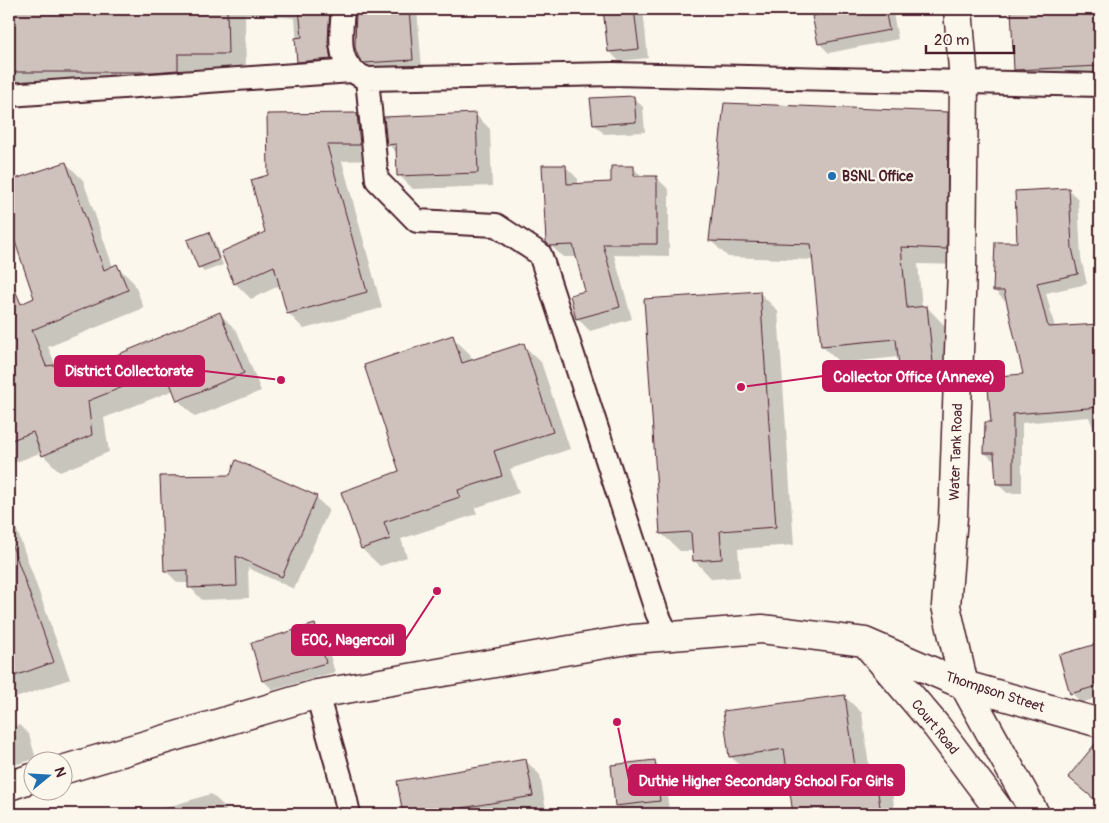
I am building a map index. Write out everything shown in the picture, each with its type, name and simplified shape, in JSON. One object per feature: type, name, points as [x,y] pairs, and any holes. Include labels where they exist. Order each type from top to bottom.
[{"type":"main road","name":"Water Tank Road","points":[[958,9],[964,81],[962,269],[954,507],[946,606],[964,685],[1035,814]]},
{"type":"main road","name":"Thompson Street","points":[[72,767],[317,694],[633,639],[762,629],[865,642],[964,685],[1100,723]]},
{"type":"main road","name":"Court Road","points":[[865,642],[937,727],[1002,814]]},
{"type":"main road","points":[[9,786],[22,781]]},
{"type":"street","points":[[343,9],[342,50],[346,62],[360,75],[377,180],[417,221],[496,225],[540,254],[657,613],[668,636]]},
{"type":"street","points":[[9,95],[360,75],[613,74],[1100,85]]},
{"type":"street","points":[[317,694],[349,814]]},
{"type":"building","points":[[9,9],[227,9],[228,54],[178,54],[178,70],[152,72],[9,72]]},
{"type":"building","points":[[299,9],[330,9],[328,42],[331,59],[297,62],[295,38],[302,37]]},
{"type":"building","points":[[356,9],[409,9],[413,60],[362,62],[355,48]]},
{"type":"building","points":[[603,9],[634,9],[639,49],[608,52]]},
{"type":"building","points":[[848,9],[885,9],[889,30],[818,44],[812,16]]},
{"type":"building","points":[[1011,9],[1100,9],[1100,66],[1014,70]]},
{"type":"building","points":[[634,96],[636,122],[593,125],[590,98]]},
{"type":"building","name":"BSNL Office","points":[[724,103],[948,112],[947,249],[901,247],[907,308],[927,306],[934,372],[900,375],[896,339],[821,346],[811,244],[709,241]]},
{"type":"building","points":[[357,113],[360,145],[327,145],[367,292],[287,314],[274,266],[234,284],[221,252],[265,232],[251,180],[268,175],[267,114]]},
{"type":"building","points":[[476,113],[478,173],[397,176],[396,144],[387,145],[384,117]]},
{"type":"building","points":[[66,162],[104,270],[117,264],[128,290],[32,330],[46,366],[80,362],[83,369],[220,312],[244,373],[177,401],[165,370],[88,401],[92,435],[42,456],[33,432],[9,441],[9,276],[21,304],[34,298],[9,224],[9,181]]},
{"type":"building","points":[[542,165],[566,165],[567,184],[611,182],[611,166],[634,166],[634,176],[657,176],[657,244],[603,244],[620,307],[576,319],[570,295],[585,291],[573,245],[549,246],[546,242]]},
{"type":"building","points":[[1069,188],[1072,248],[1078,274],[1037,283],[1048,327],[1100,324],[1100,407],[1013,414],[1013,484],[996,484],[994,453],[984,453],[985,422],[991,422],[987,377],[1023,374],[1004,291],[993,291],[995,242],[1017,242],[1015,191]]},
{"type":"building","points":[[209,232],[219,260],[198,268],[187,240]]},
{"type":"building","points":[[760,291],[776,527],[720,531],[722,559],[693,561],[691,532],[660,534],[644,299]]},
{"type":"building","points":[[453,335],[462,363],[524,343],[553,432],[494,451],[502,476],[458,490],[460,497],[384,522],[390,539],[361,549],[341,492],[399,471],[364,365]]},
{"type":"building","points":[[236,460],[317,496],[282,577],[236,556],[237,586],[188,588],[188,570],[164,571],[160,476],[230,475]]},
{"type":"building","points":[[12,545],[54,662],[9,678],[9,546]]},
{"type":"building","points":[[315,624],[326,663],[262,681],[251,643]]},
{"type":"building","points":[[1100,643],[1100,685],[1070,694],[1059,655]]},
{"type":"building","points":[[845,695],[856,774],[875,772],[881,814],[793,814],[784,749],[729,757],[723,711]]},
{"type":"building","points":[[1100,738],[1100,804],[1068,777]]},
{"type":"building","points":[[526,759],[533,796],[450,810],[451,814],[403,814],[397,781]]},
{"type":"building","points":[[655,760],[660,801],[615,806],[611,765]]},
{"type":"place","name":"BSNL Office","points":[[832,176]]},
{"type":"place","name":"District Collectorate","points":[[281,380]]},
{"type":"place","name":"Collector Office (Annexe)","points":[[741,387]]},
{"type":"place","name":"EOC, Nagercoil","points":[[437,591]]},
{"type":"place","name":"Duthie Higher Secondary School For Girls","points":[[617,722]]}]
